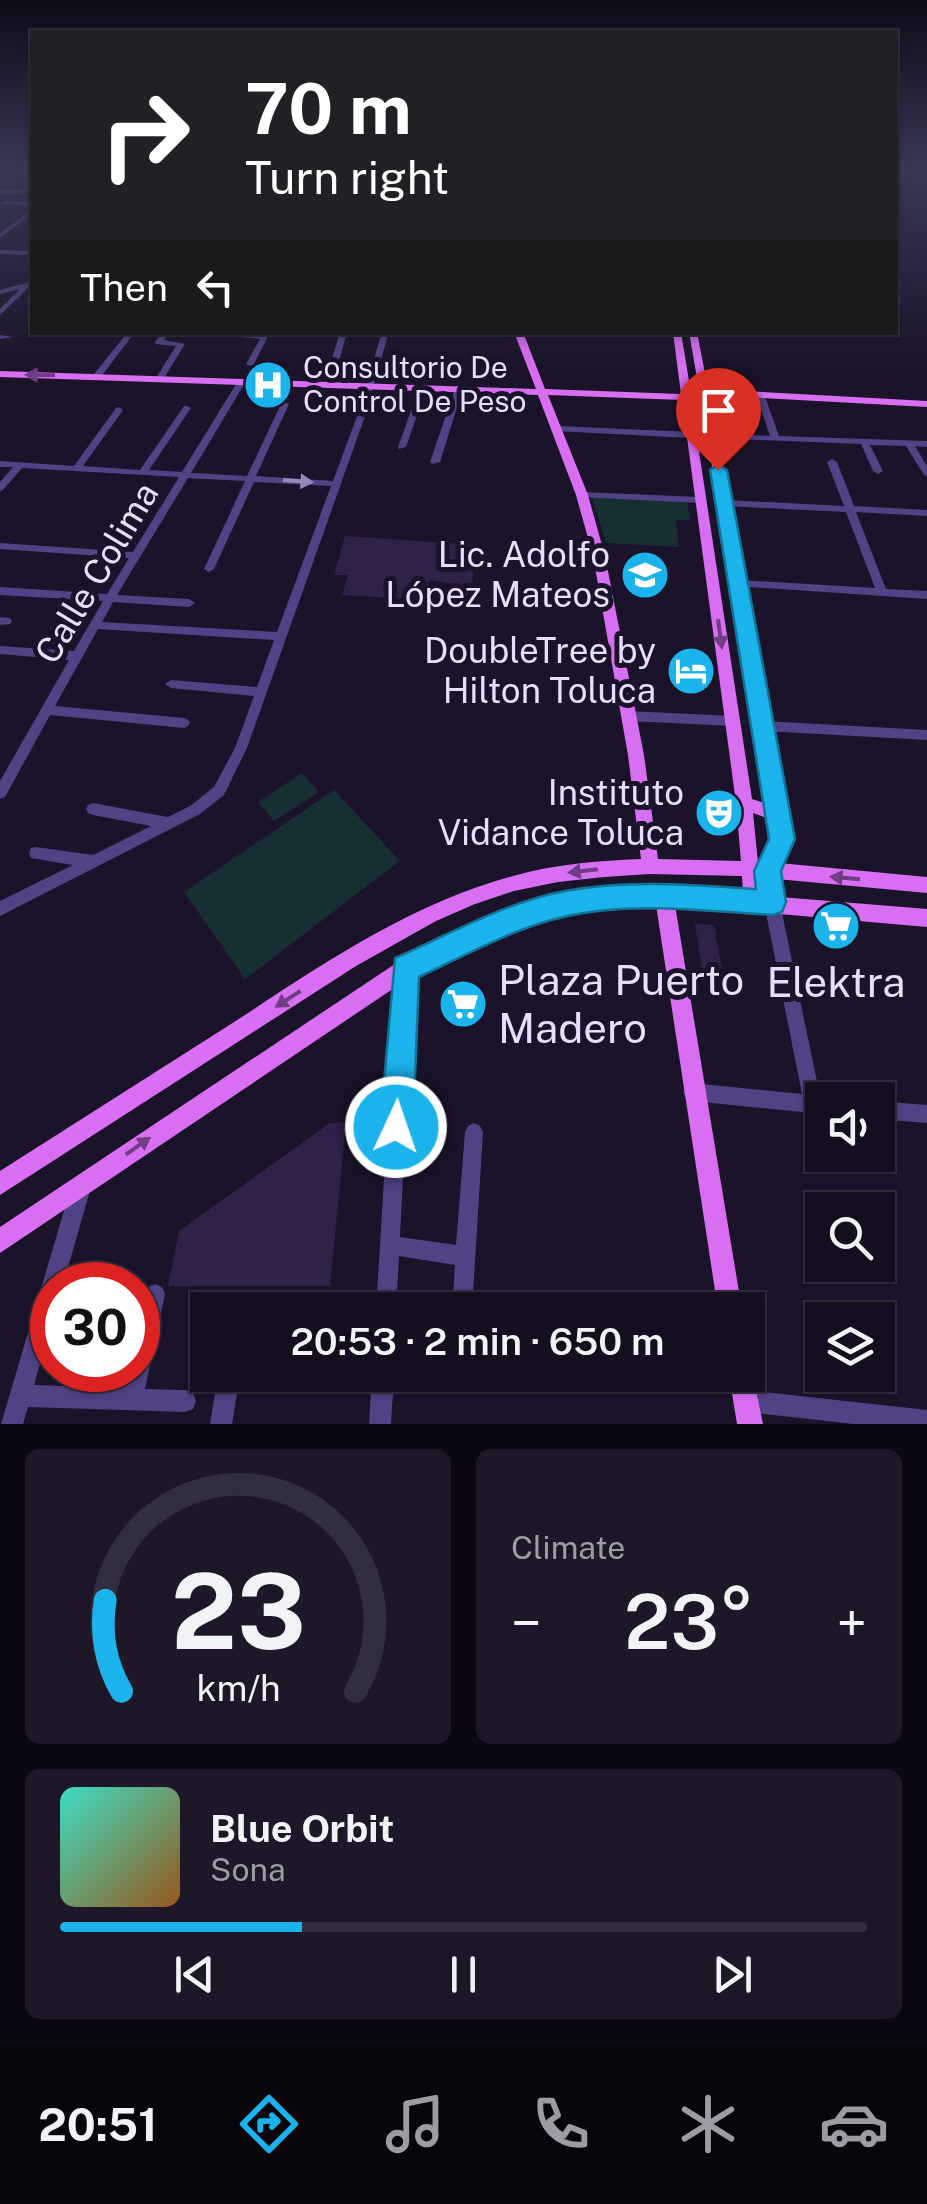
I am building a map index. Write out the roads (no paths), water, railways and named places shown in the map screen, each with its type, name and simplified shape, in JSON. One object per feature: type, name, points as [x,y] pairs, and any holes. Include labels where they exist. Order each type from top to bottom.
[{"type":"main road","points":[[521,335],[539,392],[558,429],[582,495],[628,716],[650,864]]},
{"type":"main road","points":[[676,335],[744,803],[763,902]]},
{"type":"main road","points":[[694,335],[778,806],[782,839],[759,870]]},
{"type":"main road","points":[[0,374],[686,397],[704,392],[927,404]]},
{"type":"main road","points":[[708,546],[732,548]]},
{"type":"main road","points":[[744,803],[764,810],[778,806]]},
{"type":"main road","points":[[0,1184],[320,978],[394,935],[468,900],[518,882],[650,864],[927,886]]},
{"type":"main road","points":[[664,896],[692,1092],[727,1292]]},
{"type":"main road","points":[[0,1241],[405,968],[548,907],[664,896],[927,918]]},
{"type":"street","points":[[0,252],[30,253]]},
{"type":"street","points":[[0,292],[30,285]]},
{"type":"street","points":[[0,313],[30,285]]},
{"type":"street","points":[[97,376],[130,335]]},
{"type":"street","points":[[160,378],[182,344],[159,342],[164,335]]},
{"type":"street","points":[[232,335],[256,335]]},
{"type":"street","points":[[250,364],[268,335]]},
{"type":"street","points":[[329,383],[343,335]]},
{"type":"street","points":[[0,909],[195,810],[218,791],[242,748],[372,385],[385,335]]},
{"type":"street","points":[[234,352],[244,336]]},
{"type":"street","name":"Calle Colima","points":[[0,793],[110,598],[242,381]]},
{"type":"street","points":[[402,447],[423,387]]},
{"type":"street","points":[[435,462],[460,388]]},
{"type":"street","points":[[760,394],[776,438]]},
{"type":"street","points":[[209,569],[285,404]]},
{"type":"street","points":[[143,472],[187,408]]},
{"type":"street","points":[[76,468],[119,410]]},
{"type":"street","points":[[558,429],[692,435]]},
{"type":"street","points":[[916,432],[925,444]]},
{"type":"street","points":[[712,436],[925,444]]},
{"type":"street","points":[[864,442],[878,471]]},
{"type":"street","points":[[909,444],[927,473]]},
{"type":"street","points":[[832,462],[882,592]]},
{"type":"street","points":[[0,464],[337,484]]},
{"type":"street","points":[[0,488],[20,465]]},
{"type":"street","points":[[582,495],[700,500]]},
{"type":"street","points":[[725,503],[927,513]]},
{"type":"street","points":[[0,546],[136,555]]},
{"type":"street","points":[[739,584],[927,595]]},
{"type":"street","points":[[0,591],[189,604]]},
{"type":"street","points":[[95,625],[281,636]]},
{"type":"street","points":[[0,650],[78,656]]},
{"type":"street","points":[[171,684],[261,692]]},
{"type":"street","points":[[47,710],[184,722]]},
{"type":"street","points":[[628,716],[732,722]]},
{"type":"street","points":[[764,726],[927,735]]},
{"type":"street","points":[[0,757],[18,759]]},
{"type":"street","points":[[93,809],[168,822]]},
{"type":"street","points":[[36,854],[94,862]]},
{"type":"street","points":[[763,902],[812,1082]]},
{"type":"street","points":[[387,1292],[405,968]]},
{"type":"street","points":[[692,1092],[805,1104]]},
{"type":"street","points":[[895,1111],[927,1114]]},
{"type":"street","points":[[464,1292],[474,1132]]},
{"type":"street","points":[[60,1262],[82,1185]]},
{"type":"street","points":[[390,1245],[467,1257]]},
{"type":"street","points":[[12,1424],[30,1365]]},
{"type":"street","points":[[132,1400],[134,1392]]},
{"type":"street","points":[[221,1424],[226,1392]]},
{"type":"street","points":[[380,1424],[382,1392]]},
{"type":"street","points":[[21,1396],[185,1401]]},
{"type":"street","points":[[746,1400],[927,1421]]},
{"type":"place","name":"Consultorio De Control De Peso","points":[[268,385]]},
{"type":"place","name":"Lic. Adolfo López Mateos","points":[[645,575]]},
{"type":"place","name":"DoubleTree by Hilton Toluca","points":[[691,671]]},
{"type":"place","name":"Instituto Vidance Toluca","points":[[719,813]]},
{"type":"place","name":"Elektra","points":[[836,926]]},
{"type":"place","name":"Plaza Puerto Madero","points":[[463,1004]]}]
